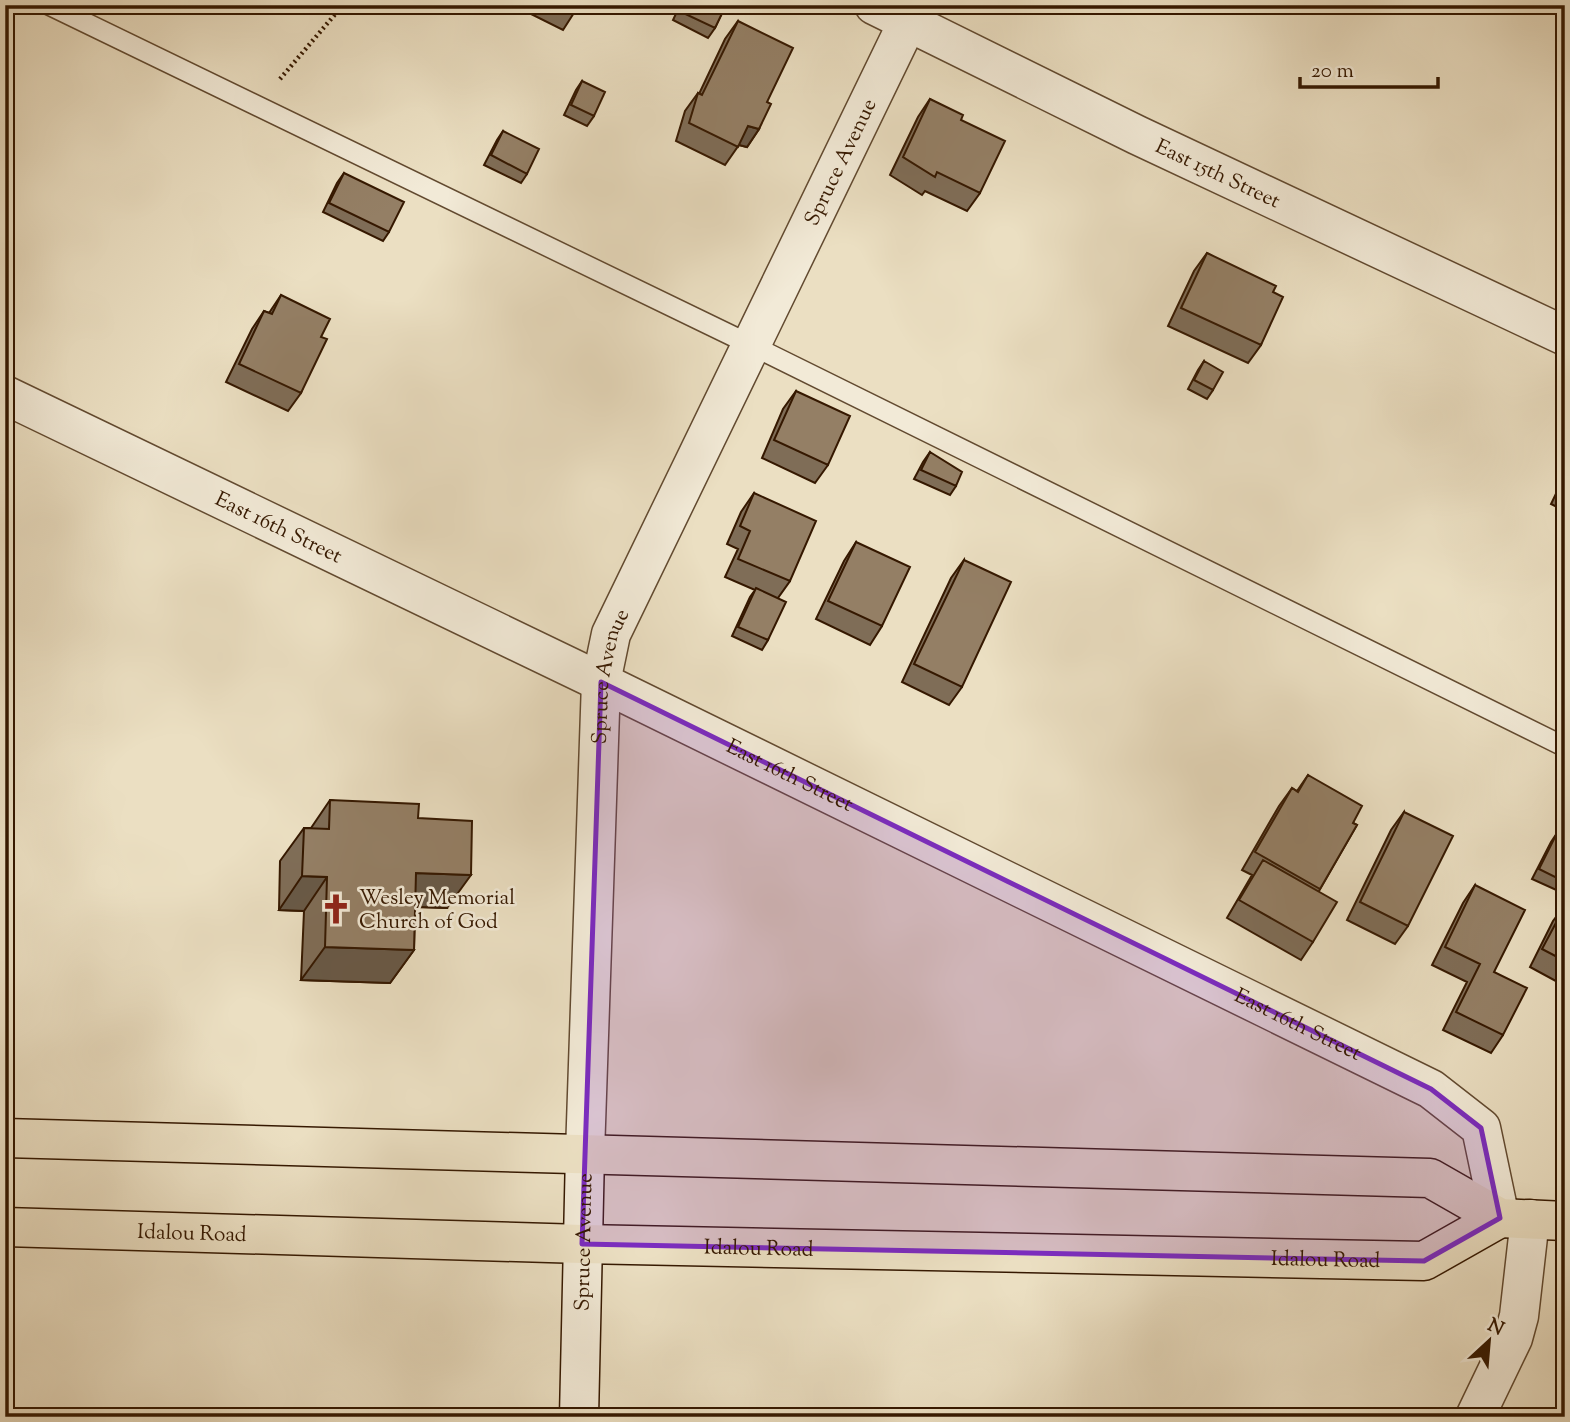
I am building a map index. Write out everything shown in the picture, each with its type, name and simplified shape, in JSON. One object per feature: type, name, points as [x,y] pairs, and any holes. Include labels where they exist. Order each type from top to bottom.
[{"type":"main road","points":[[5,1138],[1430,1178],[1532,1219]]},
{"type":"main road","name":"Idalou Road","points":[[5,1227],[582,1244],[1424,1261],[1532,1219]]},
{"type":"street","name":"East 15th Street","points":[[899,11],[1138,135],[1565,336]]},
{"type":"street","name":"Spruce Avenue","points":[[579,1417],[582,1244],[601,682],[611,634],[749,344],[899,11]]},
{"type":"street","name":"East 16th Street","points":[[5,395],[601,682],[1431,1089],[1464,1112],[1481,1128],[1532,1219],[1519,1316],[1513,1338],[1475,1417]]},
{"type":"lane","points":[[49,5],[749,344],[1565,747]]},
{"type":"path","points":[[257,106],[342,5]]},
{"type":"highlighted area","points":[[601,682],[1431,1089],[1481,1128],[1500,1218],[1424,1261],[582,1244]]},
{"type":"building","points":[[563,5],[579,5],[576,12]]},
{"type":"building","points":[[682,5],[726,5],[715,28],[679,11]]},
{"type":"building","points":[[738,21],[793,48],[767,102],[771,104],[759,129],[748,126],[738,147],[689,123],[698,93],[702,95]]},
{"type":"building","points":[[582,81],[605,92],[594,116],[571,105]]},
{"type":"building","points":[[930,99],[963,115],[961,120],[1005,141],[980,193],[937,172],[935,177],[903,157]]},
{"type":"building","points":[[503,131],[539,149],[527,174],[491,155]]},
{"type":"building","points":[[344,173],[404,202],[389,232],[329,203]]},
{"type":"building","points":[[1207,253],[1276,286],[1273,292],[1283,297],[1261,345],[1181,308]]},
{"type":"building","points":[[281,295],[330,319],[321,337],[327,339],[301,393],[239,364],[264,311],[272,314]]},
{"type":"building","points":[[1204,361],[1223,372],[1213,390],[1194,380]]},
{"type":"building","points":[[796,391],[850,416],[828,465],[774,440]]},
{"type":"building","points":[[930,452],[962,472],[956,486],[921,470]]},
{"type":"building","points":[[754,493],[816,521],[790,581],[738,559],[750,531],[740,526]]},
{"type":"building","points":[[856,542],[910,567],[882,626],[828,601]]},
{"type":"building","points":[[964,560],[1011,582],[962,687],[914,664]]},
{"type":"building","points":[[756,588],[786,602],[768,640],[738,627]]},
{"type":"building","points":[[1308,775],[1362,806],[1353,823],[1357,825],[1320,889],[1255,852],[1292,788],[1298,792]]},
{"type":"building","name":"Wesley Memorial Church of God","points":[[330,800],[419,804],[418,818],[472,821],[471,875],[416,873],[414,950],[325,947],[327,877],[302,876],[304,828],[329,829]]},
{"type":"building","points":[[1404,812],[1453,836],[1408,926],[1360,902]]},
{"type":"building","points":[[1557,833],[1565,837],[1565,882],[1539,869]]},
{"type":"building","points":[[1263,860],[1337,902],[1313,942],[1239,900]]},
{"type":"building","points":[[1475,885],[1525,910],[1494,972],[1527,988],[1503,1035],[1456,1012],[1480,964],[1445,947]]},
{"type":"building","points":[[1565,906],[1565,961],[1542,949]]},
{"type":"place","name":"Wesley Memorial Church of God","points":[[336,909]]}]
